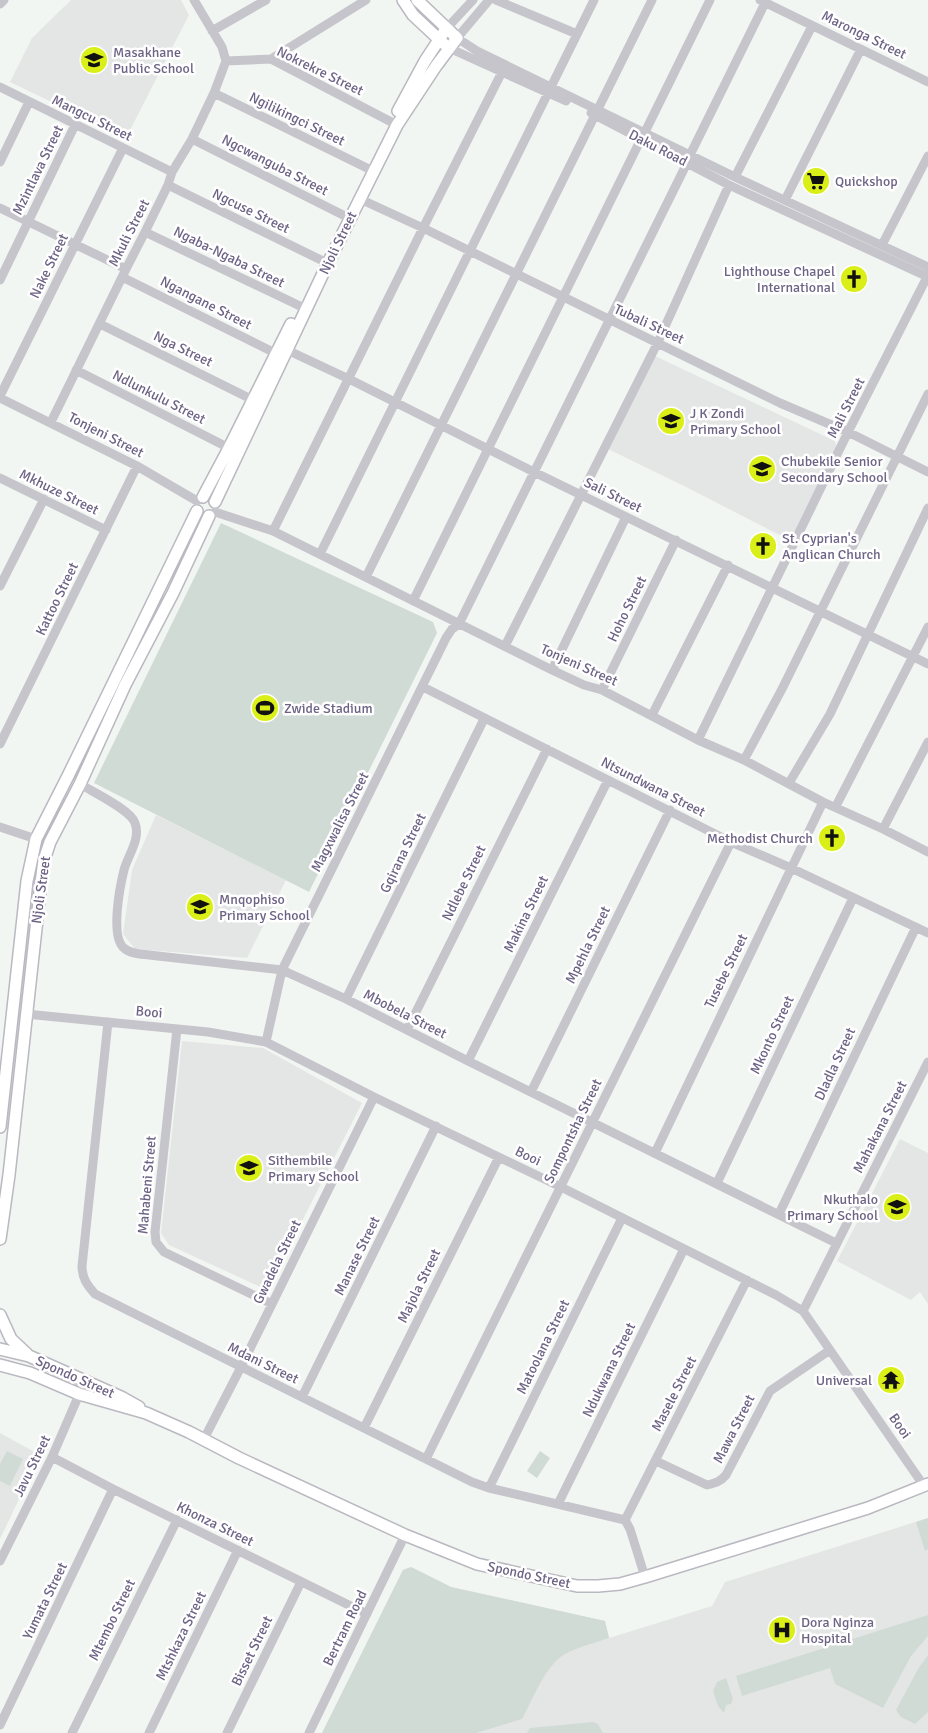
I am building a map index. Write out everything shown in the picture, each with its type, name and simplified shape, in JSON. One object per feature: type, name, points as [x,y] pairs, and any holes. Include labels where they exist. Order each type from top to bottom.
[{"type":"main road","name":"Daku Road","points":[[403,0],[413,15],[449,48]]},
{"type":"main road","name":"Daku Road","points":[[417,0],[457,38]]},
{"type":"main road","name":"Njoli Street","points":[[0,1127],[27,882],[36,839],[199,503],[282,352],[360,199],[425,61],[446,29]]},
{"type":"main road","name":"Njoli Street","points":[[0,1239],[9,1175],[44,860],[50,842],[80,784],[125,685],[173,593],[213,510],[300,306],[322,261],[394,124],[457,38]]},
{"type":"main road","points":[[210,497],[213,510],[202,516],[199,503],[210,497]]},
{"type":"main road","points":[[0,1315],[11,1338],[29,1356]]},
{"type":"main road","name":"Spondo Street","points":[[0,1349],[29,1356],[123,1398],[146,1413]]},
{"type":"main road","name":"Spondo Street","points":[[0,1365],[30,1373],[79,1394],[146,1413],[405,1535],[477,1564],[577,1586],[620,1584],[645,1578],[868,1508],[926,1485]]},
{"type":"street","points":[[0,4],[4,0]]},
{"type":"street","points":[[194,0],[222,47],[225,58]]},
{"type":"street","points":[[212,31],[266,0]]},
{"type":"street","points":[[271,59],[366,0]]},
{"type":"street","name":"Njoli Street","points":[[446,29],[473,0]]},
{"type":"street","name":"Njoli Street","points":[[457,38],[489,0]]},
{"type":"street","points":[[496,0],[577,34]]},
{"type":"street","points":[[320,554],[594,0]]},
{"type":"street","points":[[366,577],[518,275],[652,0]]},
{"type":"street","points":[[413,601],[710,0]]},
{"type":"street","name":"Maronga Street","points":[[763,1],[928,82]]},
{"type":"street","name":"Magxwalisa Street","points":[[266,1042],[282,970],[446,638],[459,624],[689,159],[763,1]]},
{"type":"street","points":[[506,646],[658,342],[732,181],[812,26]]},
{"type":"street","name":"Daku Road","points":[[457,38],[477,51],[550,90],[928,277]]},
{"type":"street","name":"Daku Road","points":[[449,48],[502,72],[550,90]]},
{"type":"street","points":[[785,200],[861,49]]},
{"type":"street","name":"Nokrekre Street","points":[[225,58],[271,59],[394,124]]},
{"type":"street","name":"Mkuli Street","points":[[51,422],[146,232],[172,172],[192,139],[214,93],[225,58]]},
{"type":"street","points":[[273,531],[502,72]]},
{"type":"street","name":"Mangcu Street","points":[[0,87],[172,172]]},
{"type":"street","name":"Ngilikingci Street","points":[[214,93],[369,170]]},
{"type":"street","points":[[0,162],[29,102]]},
{"type":"street","name":"Mzintlava Street","points":[[0,280],[75,125]]},
{"type":"street","name":"Ngcwanguba Street","points":[[192,139],[346,216]]},
{"type":"street","name":"Nake Street","points":[[0,397],[123,148]]},
{"type":"street","points":[[882,245],[928,156]]},
{"type":"street","name":"Daku Road","points":[[732,181],[785,200],[928,267]]},
{"type":"street","name":"Ngcuse Street","points":[[168,185],[322,261]]},
{"type":"street","name":"Tubali Street","points":[[360,199],[658,342],[780,403],[848,432],[928,472]]},
{"type":"street","name":"Ngangane Street","points":[[0,208],[282,352]]},
{"type":"street","name":"Ngaba-Ngaba Street","points":[[146,232],[300,306]]},
{"type":"street","name":"Mali Street","points":[[698,740],[848,432],[928,277]]},
{"type":"street","name":"Nga Street","points":[[100,324],[254,400]]},
{"type":"street","name":"Sali Street","points":[[282,352],[349,379],[487,449],[928,664]]},
{"type":"street","name":"Ndlunkulu Street","points":[[76,370],[230,448]]},
{"type":"street","points":[[744,760],[782,689],[928,394]]},
{"type":"street","name":"Tonjeni Street","points":[[0,397],[137,466],[199,503]]},
{"type":"street","name":"Kattoo Street","points":[[0,744],[137,466]]},
{"type":"street","name":"Mkhuze Street","points":[[0,478],[106,530]]},
{"type":"street","points":[[0,586],[44,499]]},
{"type":"street","points":[[789,783],[830,714],[928,508]]},
{"type":"street","name":"Tonjeni Street","points":[[213,510],[273,531],[552,670],[584,685],[602,690],[698,740],[744,760],[823,802],[836,806],[928,852]]},
{"type":"street","points":[[552,670],[626,517]]},
{"type":"street","name":"Hoho Street","points":[[602,690],[676,540]]},
{"type":"street","points":[[652,715],[728,565]]},
{"type":"street","points":[[836,806],[928,627]]},
{"type":"street","name":"Ntsundwana Street","points":[[423,687],[731,842],[791,868],[928,933]]},
{"type":"street","name":"Gqirana Street","points":[[346,999],[484,719]]},
{"type":"street","points":[[883,829],[928,742]]},
{"type":"street","name":"Ndlebe Street","points":[[407,1030],[547,749]]},
{"type":"street","name":"Makina Street","points":[[468,1061],[608,780]]},
{"type":"street","name":"Mbobela Street","points":[[80,784],[126,812],[135,823],[137,831],[136,840],[124,870],[117,924],[118,938],[129,952],[282,970],[346,999],[836,1243]]},
{"type":"street","name":"Tusebe Street","points":[[654,1153],[823,802]]},
{"type":"street","name":"Mpehla Street","points":[[531,1092],[670,810]]},
{"type":"street","points":[[0,827],[36,839]]},
{"type":"street","name":"Sompontsha Street","points":[[426,1458],[731,842]]},
{"type":"street","name":"Mkonto Street","points":[[717,1183],[853,898]]},
{"type":"street","name":"Dladla Street","points":[[779,1214],[916,927]]},
{"type":"street","name":"Booi","points":[[26,1014],[231,1034],[266,1042],[747,1280],[803,1311],[926,1485]]},
{"type":"street","name":"Mdani Street","points":[[108,1022],[82,1274],[95,1294],[489,1488],[625,1520]]},
{"type":"street","name":"Mahabeni Street","points":[[177,1029],[154,1232],[156,1242],[164,1252],[272,1304]]},
{"type":"street","name":"Mahakana Street","points":[[803,1311],[928,1062]]},
{"type":"street","name":"Gwadela Street","points":[[204,1439],[374,1097]]},
{"type":"street","name":"Manase Street","points":[[302,1397],[436,1126]]},
{"type":"street","name":"Majola Street","points":[[364,1428],[499,1157]]},
{"type":"street","name":"Matoolana Street","points":[[489,1488],[622,1218]]},
{"type":"street","name":"Ndukwana Street","points":[[558,1504],[684,1249]]},
{"type":"street","name":"Masele Street","points":[[625,1520],[747,1280]]},
{"type":"street","name":"Mawa Street","points":[[656,1462],[707,1485],[721,1480],[726,1475],[770,1391],[830,1350]]},
{"type":"street","name":"Javu Street","points":[[0,1561],[52,1457],[85,1381]]},
{"type":"street","name":"Khonza Street","points":[[52,1457],[113,1490],[367,1614]]},
{"type":"street","name":"Yumata Street","points":[[0,1725],[113,1490]]},
{"type":"street","name":"Mtembo Street","points":[[72,1733],[177,1520]]},
{"type":"street","points":[[625,1520],[630,1529],[645,1578]]},
{"type":"street","name":"Bertram Road","points":[[309,1733],[405,1535]]},
{"type":"street","name":"Mtshkaza Street","points":[[149,1733],[238,1550]]},
{"type":"street","name":"Bisset Street","points":[[227,1733],[301,1582]]},
{"type":"shaded area","name":"Masakhane Public School","points":[[71,0],[181,0],[189,15],[126,138],[10,82],[32,38]]},
{"type":"shaded area","points":[[655,356],[835,441],[837,450],[791,541],[608,449]]},
{"type":"shaded area","name":"Zwide Stadium","points":[[221,523],[433,622],[437,633],[309,892],[94,783]]},
{"type":"shaded area","name":"Mnqophiso Primary School","points":[[156,815],[286,880],[247,958],[135,949],[123,934],[132,870]]},
{"type":"shaded area","name":"Sithembile Primary School","points":[[182,1041],[263,1048],[362,1103],[267,1290],[169,1245],[161,1233]]},
{"type":"shaded area","name":"Nkuthalo Primary School","points":[[900,1139],[928,1153],[928,1304],[920,1292],[911,1300],[837,1261]]},
{"type":"shaded area","points":[[0,1433],[40,1455],[0,1539]]},
{"type":"shaded area","points":[[7,1451],[23,1459],[10,1486],[0,1481],[0,1464]]},
{"type":"shaded area","points":[[540,1451],[550,1458],[537,1478],[527,1471]]},
{"type":"shaded area","name":"Dora Nginza Hospital","points":[[928,1518],[928,1733],[322,1733],[403,1570],[411,1567],[451,1587],[605,1621],[609,1638],[712,1606],[725,1582]]},
{"type":"shaded area","points":[[928,1518],[928,1549],[925,1551],[916,1522]]},
{"type":"shaded area","points":[[411,1567],[451,1587],[605,1621],[609,1638],[575,1649],[558,1659],[546,1674],[522,1719],[476,1733],[322,1733],[403,1570]]},
{"type":"shaded area","points":[[928,1615],[928,1636],[911,1656],[883,1708],[835,1684],[830,1668],[742,1696],[736,1676]]},
{"type":"shaded area","points":[[928,1655],[928,1712],[915,1724],[901,1717],[896,1710],[918,1669]]},
{"type":"shaded area","points":[[726,1678],[733,1699],[731,1704],[726,1705],[724,1713],[718,1706],[713,1691],[717,1682]]},
{"type":"shaded area","points":[[593,1722],[598,1724],[603,1733],[527,1733],[530,1728]]},
{"type":"place","name":"Masakhane Public School","points":[[94,60]]},
{"type":"place","name":"Quickshop","points":[[816,181]]},
{"type":"place","name":"Lighthouse Chapel International","points":[[854,279]]},
{"type":"place","name":"J K Zondi Primary School","points":[[671,421]]},
{"type":"place","name":"Chubekile Senior Secondary School","points":[[762,469]]},
{"type":"place","name":"St. Cyprian's Anglican Church","points":[[763,546]]},
{"type":"place","name":"Zwide Stadium","points":[[265,708]]},
{"type":"place","name":"Methodist Church","points":[[832,838]]},
{"type":"place","name":"Mnqophiso Primary School","points":[[200,907]]},
{"type":"place","name":"Sithembile Primary School","points":[[249,1168]]},
{"type":"place","name":"Nkuthalo Primary School","points":[[897,1207]]},
{"type":"place","name":"Universal","points":[[891,1380]]},
{"type":"place","name":"Dora Nginza Hospital","points":[[782,1630]]}]
